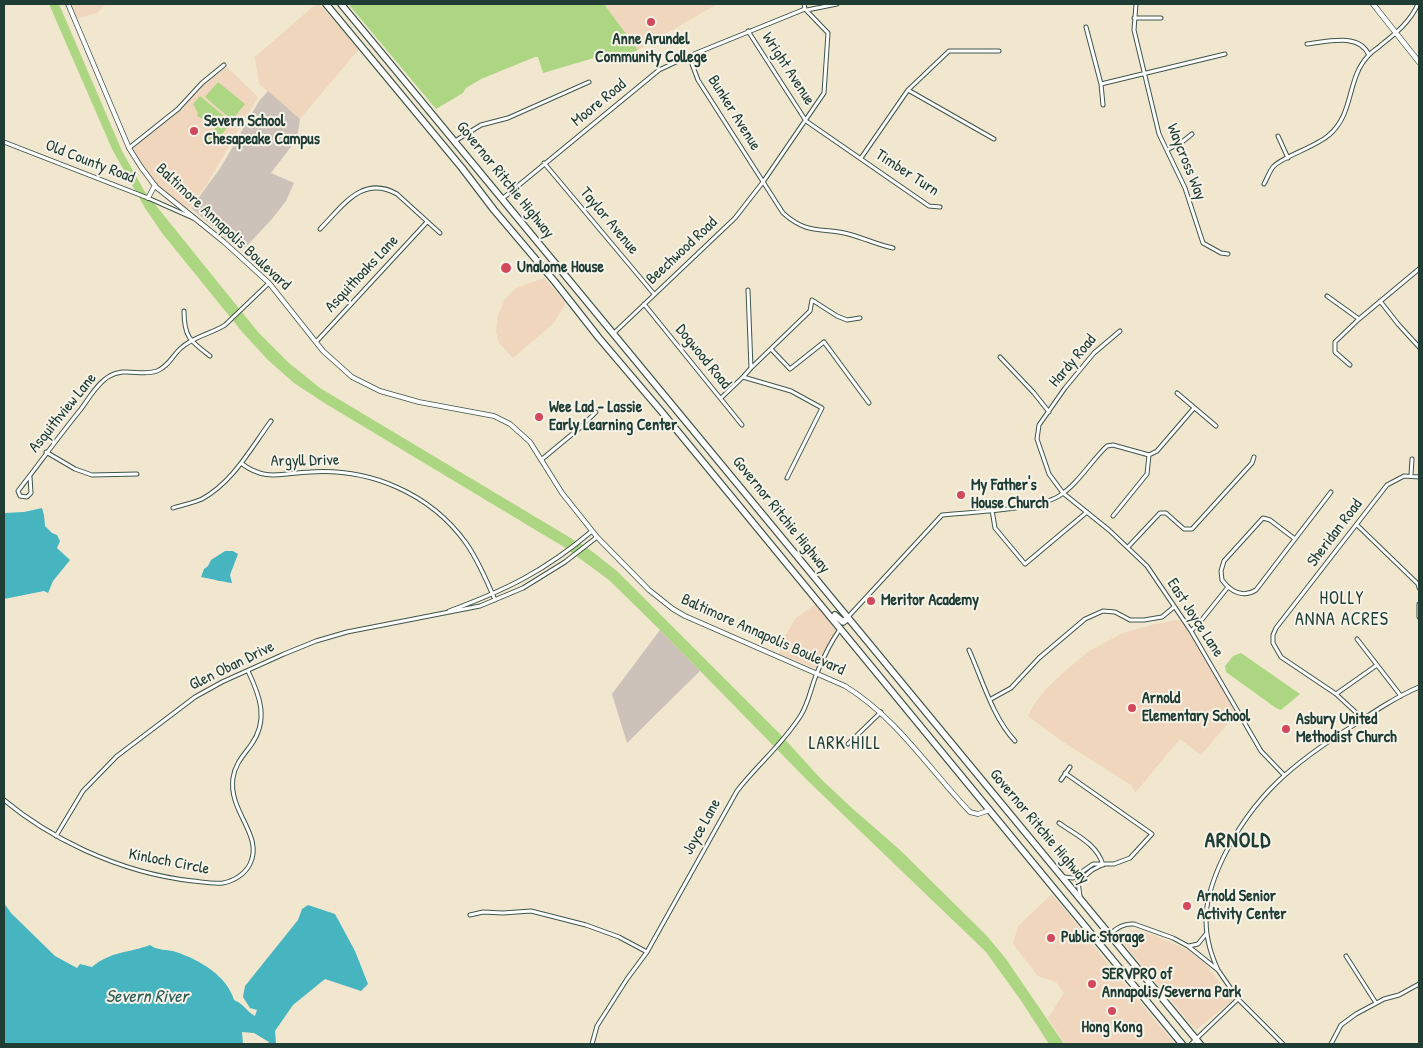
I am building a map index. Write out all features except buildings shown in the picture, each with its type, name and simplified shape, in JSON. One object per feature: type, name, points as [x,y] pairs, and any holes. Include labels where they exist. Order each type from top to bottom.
[{"type":"highway","name":"Governor Ritchie Highway","points":[[326,4],[1182,1044]]},
{"type":"highway","name":"Governor Ritchie Highway","points":[[341,4],[1008,812],[1064,877],[1198,1042]]},
{"type":"highway","points":[[462,168],[471,161]]},
{"type":"highway","points":[[661,411],[672,404]]},
{"type":"highway","points":[[816,599],[826,606],[840,621],[845,621],[848,618]]},
{"type":"highway","points":[[841,628],[849,626],[865,638]]},
{"type":"highway","points":[[990,810],[995,807],[1008,812]]},
{"type":"main road","points":[[1373,4],[1419,62]]},
{"type":"street","name":"Baltimore Annapolis Boulevard","points":[[68,4],[129,148],[140,168],[155,185],[224,242],[269,283],[316,342],[348,373],[367,386],[380,391],[419,402],[494,416],[510,424],[525,436],[562,494],[597,537],[649,590],[675,611],[777,658],[817,673],[865,698],[881,712],[970,812],[978,814],[990,810]]},
{"type":"street","points":[[804,4],[806,10]]},
{"type":"street","name":"Moore Road","points":[[502,199],[659,70],[748,31],[806,10],[838,4]]},
{"type":"street","name":"Waycross Way","points":[[1136,4],[1134,30],[1159,134],[1185,188],[1203,243],[1221,254],[1228,254]]},
{"type":"street","points":[[1264,184],[1274,166],[1316,144],[1328,136],[1341,123],[1348,106],[1354,80],[1368,55],[1396,33],[1412,17],[1418,4]]},
{"type":"street","name":"Beechwood Road","points":[[614,333],[735,218],[763,182],[824,93],[828,33],[806,10]]},
{"type":"street","points":[[1134,18],[1161,18]]},
{"type":"street","points":[[1086,27],[1101,84],[1103,105]]},
{"type":"street","name":"Wright Avenue","points":[[748,31],[806,121]]},
{"type":"street","points":[[1307,44],[1337,40],[1354,41],[1366,49],[1368,55]]},
{"type":"street","points":[[861,158],[908,90],[949,51],[999,51]]},
{"type":"street","points":[[1101,84],[1225,54]]},
{"type":"street","name":"Bunker Avenue","points":[[689,56],[698,80],[783,213],[794,223],[810,229],[851,234],[877,245],[893,248]]},
{"type":"street","points":[[129,148],[178,110],[187,102],[193,92],[224,65]]},
{"type":"street","points":[[455,141],[481,124],[508,118],[589,82]]},
{"type":"street","points":[[908,90],[994,139]]},
{"type":"street","name":"Timber Turn","points":[[806,121],[929,206],[940,208]]},
{"type":"street","points":[[1167,150],[1192,134]]},
{"type":"street","points":[[1278,136],[1288,158]]},
{"type":"street","name":"Old County Road","points":[[4,142],[148,198],[195,219]]},
{"type":"street","name":"Taylor Avenue","points":[[544,163],[654,294]]},
{"type":"street","points":[[148,198],[155,185]]},
{"type":"street","points":[[320,229],[358,191],[378,187],[397,194],[440,234]]},
{"type":"street","name":"Asquithoaks Lane","points":[[316,342],[427,222]]},
{"type":"street","points":[[1350,365],[1335,352],[1334,342],[1419,269]]},
{"type":"street","name":"Asquithview Lane","points":[[30,477],[31,493],[24,498],[20,496],[18,491],[30,477],[46,452],[103,381],[121,371],[148,373],[160,370],[190,341],[218,330],[225,325],[269,283]]},
{"type":"street","points":[[748,290],[751,368]]},
{"type":"street","points":[[1327,296],[1359,319]]},
{"type":"street","points":[[721,398],[810,311],[812,300],[847,320],[860,318]]},
{"type":"street","points":[[1380,301],[1419,347]]},
{"type":"street","name":"Dogwood Road","points":[[644,304],[742,425]]},
{"type":"street","points":[[184,311],[185,326],[190,341],[210,356]]},
{"type":"street","name":"Hardy Road","points":[[1063,493],[1049,474],[1037,439],[1039,426],[1065,388],[1094,353],[1120,331]]},
{"type":"street","points":[[771,349],[790,369],[824,342],[869,403]]},
{"type":"street","points":[[1000,357],[1049,412]]},
{"type":"street","points":[[744,377],[792,391],[822,408],[787,478]]},
{"type":"street","points":[[1177,394],[1216,426]]},
{"type":"street","points":[[848,618],[942,515],[1035,506],[1058,497],[1107,446],[1113,445],[1149,455],[1157,451],[1194,408]]},
{"type":"street","points":[[541,460],[596,412]]},
{"type":"street","points":[[173,508],[198,500],[216,490],[241,463],[271,420]]},
{"type":"street","points":[[46,452],[75,469],[92,475],[137,474]]},
{"type":"street","points":[[1113,516],[1147,474],[1149,455]]},
{"type":"street","points":[[1128,547],[1160,513],[1166,513],[1184,529],[1192,528],[1252,463],[1254,457]]},
{"type":"street","points":[[1412,459],[1411,475],[1419,477]]},
{"type":"street","name":"Argyll Drive","points":[[241,463],[253,471],[267,476],[325,471],[354,474],[382,481],[412,494],[433,509],[466,543],[495,600]]},
{"type":"street","name":"Sheridan Road","points":[[1363,719],[1336,694],[1281,658],[1275,650],[1273,636],[1276,628],[1387,486],[1398,478],[1411,475]]},
{"type":"street","points":[[1295,539],[1268,519],[1261,519],[1222,563],[1221,575],[1228,587],[1240,594],[1247,594],[1256,590],[1331,492]]},
{"type":"street","name":"East Joyce Lane","points":[[1063,493],[1128,547],[1147,566],[1191,631],[1261,751],[1284,775]]},
{"type":"street","points":[[992,510],[995,528],[1024,564],[1086,512]]},
{"type":"street","points":[[1357,525],[1419,585]]},
{"type":"street","name":"Glen Oban Drive","points":[[442,614],[493,595],[520,582],[543,569],[574,547],[592,531]]},
{"type":"street","name":"Glen Oban Drive","points":[[56,836],[83,792],[117,756],[195,697],[222,682],[303,646],[347,632],[480,606],[523,588],[566,562],[597,537]]},
{"type":"street","points":[[543,569],[546,574]]},
{"type":"street","points":[[520,582],[523,588]]},
{"type":"street","points":[[1191,631],[1228,587]]},
{"type":"street","points":[[1419,604],[1419,617]]},
{"type":"street","points":[[991,699],[1011,688],[1039,658],[1086,619],[1103,610],[1115,612],[1130,620],[1144,620],[1162,617],[1174,607]]},
{"type":"street","name":"Joyce Lane","points":[[592,1044],[597,1026],[647,952],[737,791],[784,740],[802,714],[817,673],[841,628]]},
{"type":"street","points":[[1357,639],[1401,696]]},
{"type":"street","points":[[970,650],[1003,726],[1015,741]]},
{"type":"street","points":[[1336,694],[1377,665]]},
{"type":"street","name":"Kinloch Circle","points":[[4,800],[56,836],[117,864],[175,878],[214,884],[235,880],[250,864],[253,854],[253,842],[233,798],[233,777],[240,758],[256,737],[262,719],[262,710],[257,690],[248,671]]},
{"type":"street","points":[[1282,1044],[1238,999],[1218,970],[1212,956],[1206,934],[1205,916],[1207,901],[1217,872],[1243,822],[1263,795],[1284,775],[1324,743],[1419,687]]},
{"type":"street","points":[[848,744],[881,712]]},
{"type":"street","points":[[1060,780],[1070,767]]},
{"type":"street","points":[[1064,877],[1073,878],[1093,864],[1114,864],[1130,858],[1152,834],[1065,773]]},
{"type":"street","points":[[1059,823],[1094,847],[1103,865]]},
{"type":"street","points":[[1080,897],[1078,885],[1080,879],[1103,865]]},
{"type":"street","points":[[470,915],[483,912],[530,911],[586,925],[619,937],[647,952]]},
{"type":"street","points":[[1110,934],[1120,926],[1129,923],[1134,924],[1173,938],[1188,946],[1218,970]]},
{"type":"street","points":[[1188,946],[1198,944],[1206,934]]},
{"type":"street","points":[[1346,956],[1376,1003]]},
{"type":"street","points":[[1331,1044],[1342,1025],[1356,1014],[1384,999],[1399,995],[1419,984]]},
{"type":"street","points":[[1191,1044],[1198,1042],[1238,999]]},
{"type":"shaded area","points":[[68,4],[106,4],[97,13],[75,19]]},
{"type":"shaded area","points":[[316,4],[319,4],[359,49],[300,119],[259,84],[255,57]]},
{"type":"shaded area","name":"Anne Arundel Community College","points":[[604,4],[717,4],[638,50]]},
{"type":"shaded area","name":"Severn School Chesapeake Campus","points":[[227,67],[258,97],[207,184],[186,212],[156,187],[129,148],[187,102],[193,92]]},
{"type":"shaded area","points":[[268,91],[300,119],[297,139],[271,173],[294,183],[286,201],[242,251],[191,208],[221,167],[259,101]]},
{"type":"shaded area","points":[[544,278],[566,303],[553,324],[513,358],[499,343],[496,332],[498,315],[505,299],[516,288]]},
{"type":"shaded area","points":[[816,604],[836,629],[816,669],[779,654],[785,636],[796,618]]},
{"type":"shaded area","name":"Arnold Elementary School","points":[[1183,619],[1236,714],[1201,755],[1180,739],[1135,793],[1131,785],[1060,740],[1028,716],[1046,689],[1089,651],[1123,633]]},
{"type":"shaded area","points":[[660,630],[700,671],[627,743],[612,694]]},
{"type":"shaded area","points":[[1052,894],[1175,1044],[1065,1044],[1048,1018],[1064,993],[1056,982],[1038,976],[1013,944],[1018,926]]},
{"type":"shaded area","points":[[1137,930],[1188,950],[1207,966],[1233,1000],[1196,1030],[1118,937],[1125,932]]},
{"type":"green space","points":[[49,4],[59,4],[122,151],[145,192],[258,332],[289,363],[320,388],[589,549],[617,571],[780,734],[821,779],[900,850],[987,936],[1006,959],[1064,1044],[1049,1044],[986,952],[807,780],[609,580],[564,547],[326,404],[294,383],[268,360],[243,333],[162,233],[145,208],[112,149]]},
{"type":"green space","points":[[353,4],[604,4],[638,50],[631,53],[594,58],[543,73],[538,57],[535,57],[481,79],[466,88],[463,93],[436,109],[350,6]]},
{"type":"green space","points":[[218,82],[245,104],[232,120],[205,97]]},
{"type":"green space","points":[[200,96],[225,117],[222,121],[228,126],[215,145],[207,139],[217,127],[197,116],[198,113],[193,104]]},
{"type":"green space","points":[[1241,653],[1300,694],[1281,710],[1276,708],[1226,672],[1225,666],[1233,656]]},
{"type":"water","points":[[42,508],[45,526],[57,535],[60,541],[57,548],[70,560],[53,581],[48,593],[44,591],[4,599],[4,513],[24,512]]},
{"type":"water","points":[[225,551],[233,551],[238,554],[230,575],[232,583],[201,577],[211,560]]},
{"type":"water","name":"Severn River","points":[[4,903],[11,913],[55,956],[77,968],[80,964],[92,967],[113,955],[150,945],[173,951],[194,959],[219,976],[234,1000],[255,1016],[257,1010],[250,1008],[243,997],[245,986],[298,920],[302,909],[308,905],[335,914],[355,951],[368,984],[361,991],[325,979],[293,1005],[275,1031],[276,1044],[267,1044],[269,1042],[254,1033],[242,1032],[243,1044],[4,1044]]},
{"type":"place","name":"Anne Arundel Community College","points":[[651,22]]},
{"type":"place","name":"Severn School Chesapeake Campus","points":[[194,131]]},
{"type":"place","name":"Unalome House","points":[[506,268]]},
{"type":"place","name":"Wee Lad - Lassie Early Learning Center","points":[[539,417]]},
{"type":"place","name":"My Father's House Church","points":[[961,495]]},
{"type":"place","name":"Meritor Academy","points":[[871,601]]},
{"type":"place","name":"Arnold Elementary School","points":[[1132,708]]},
{"type":"place","name":"Asbury United Methodist Church","points":[[1286,729]]},
{"type":"place","name":"Arnold Senior Activity Center","points":[[1187,906]]},
{"type":"place","name":"Public Storage","points":[[1051,938]]},
{"type":"place","name":"SERVPRO of Annapolis/Severna Park","points":[[1092,984]]},
{"type":"place","name":"Hong Kong","points":[[1112,1011]]},
{"type":"district","name":"HOLLY ANNA ACRES","points":[[1342,609]]},
{"type":"district","name":"LARK HILL","points":[[845,744]]},
{"type":"district","name":"ARNOLD","points":[[1238,841]]}]
